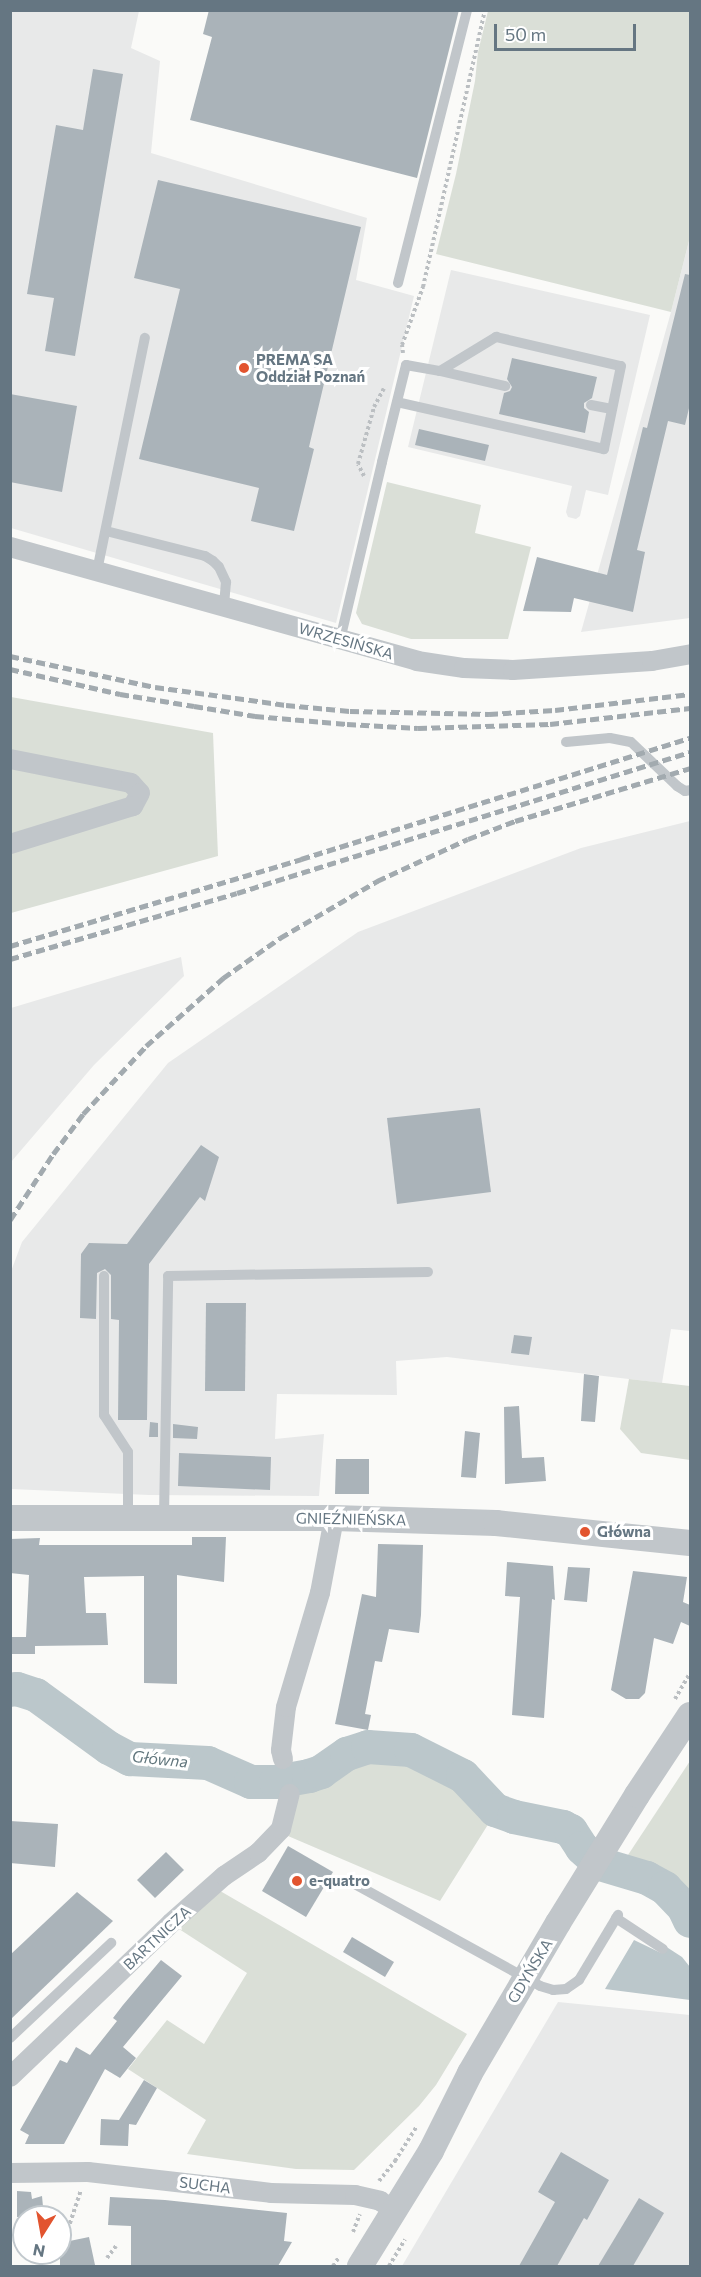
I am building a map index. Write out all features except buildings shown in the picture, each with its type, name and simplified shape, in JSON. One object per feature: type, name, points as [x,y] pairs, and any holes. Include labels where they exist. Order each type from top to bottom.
[{"type":"street","name":"WRZESIŃSKA","points":[[10,547],[417,661],[464,669],[513,670],[652,661],[690,654]]},
{"type":"street","points":[[10,759],[131,783],[140,793],[133,806],[10,844]]},
{"type":"street","name":"GNIEŹNIEŃSKA","points":[[10,1518],[334,1518],[496,1523],[690,1543]]},
{"type":"street","points":[[283,1759],[281,1750],[286,1707],[322,1586],[334,1518]]},
{"type":"street","name":"GDYŃSKA","points":[[360,2266],[432,2151],[470,2073],[586,1876],[690,1715]]},
{"type":"street","name":"BARTNICZA","points":[[10,2077],[171,1923],[224,1876],[258,1853],[281,1828],[290,1794]]},
{"type":"street","name":"SUCHA","points":[[10,2173],[88,2172],[271,2193],[355,2195],[380,2201],[396,2211]]},
{"type":"street","name":"GDYŃSKA","points":[[367,2266],[382,2234]]},
{"type":"lane","points":[[398,283],[467,10]]},
{"type":"lane","points":[[97,571],[145,338]]},
{"type":"lane","points":[[397,402],[604,449],[621,366],[496,338],[440,371]]},
{"type":"lane","points":[[340,640],[406,364],[506,386]]},
{"type":"lane","points":[[591,405],[612,410]]},
{"type":"lane","points":[[106,531],[205,556],[213,561],[219,567],[226,582],[224,606]]},
{"type":"lane","points":[[566,742],[610,738],[631,742],[677,786],[685,791],[690,790]]},
{"type":"lane","points":[[164,1517],[168,1276],[428,1272]]},
{"type":"lane","points":[[104,1276],[104,1415],[128,1452],[128,1517]]},
{"type":"lane","points":[[353,1882],[526,1978],[553,1990],[573,1986],[617,1916],[663,1949]]},
{"type":"lane","points":[[10,2038],[111,1943]]},
{"type":"path","points":[[406,364],[402,345],[423,287],[485,10]]},
{"type":"path","points":[[375,493],[357,464],[374,407],[389,380]]},
{"type":"path","points":[[72,2216],[83,2182]]},
{"type":"path","points":[[107,2258],[116,2246]]},
{"type":"shaded area","points":[[10,11],[139,11],[131,48],[160,61],[151,153],[367,218],[356,280],[414,296],[336,623],[11,528]]},
{"type":"shaded area","points":[[488,11],[690,11],[690,237],[671,312],[436,254],[456,174],[475,81],[478,52]]},
{"type":"shaded area","points":[[690,237],[690,618],[581,632],[671,312]]},
{"type":"shaded area","points":[[451,270],[650,315],[608,495],[586,490],[580,516],[576,519],[568,517],[566,512],[572,486],[408,447]]},
{"type":"shaded area","points":[[387,482],[481,505],[475,533],[531,547],[508,639],[411,639],[362,624],[356,613]]},
{"type":"shaded area","points":[[11,697],[213,733],[218,856],[11,913]]},
{"type":"shaded area","points":[[690,821],[690,1331],[671,1329],[662,1383],[447,1357],[396,1361],[397,1395],[277,1394],[275,1439],[324,1434],[319,1496],[149,1495],[11,1489],[10,1274],[22,1242],[168,1063],[358,932],[581,848]]},
{"type":"shaded area","points":[[181,957],[184,976],[94,1065],[11,1162],[11,1008]]},
{"type":"shaded area","points":[[629,1379],[690,1386],[690,1460],[641,1453],[620,1429]]},
{"type":"shaded area","points":[[372,1757],[437,1771],[461,1786],[494,1815],[440,1901],[288,1836],[302,1783],[330,1772],[349,1759]]},
{"type":"shaded area","points":[[690,1761],[690,1940],[628,1855]]},
{"type":"shaded area","points":[[215,1888],[467,2034],[436,2085],[419,2106],[354,2170],[296,2169],[187,2154],[206,2120],[128,2069],[167,2020],[204,2044],[247,1973],[179,1929]]},
{"type":"shaded area","points":[[634,1940],[661,1953],[665,1946],[682,1957],[690,1967],[690,2000],[605,1989]]},
{"type":"shaded area","points":[[558,2002],[690,2015],[690,2266],[402,2266]]},
{"type":"waterway","name":"Główna","points":[[10,1690],[17,1689],[36,1695],[109,1748],[130,1759],[208,1763],[251,1782],[276,1782],[309,1776],[321,1772],[347,1754],[368,1747],[411,1750],[463,1776],[495,1810],[514,1817],[563,1827],[571,1831],[582,1848],[600,1864],[647,1878],[665,1888],[684,1908],[690,1921]]},
{"type":"railway","points":[[10,656],[155,687],[286,705],[350,711],[489,714],[555,710],[690,694]]},
{"type":"railway","points":[[10,669],[120,694],[255,716],[347,724],[418,728],[550,724],[690,708]]},
{"type":"railway","points":[[10,946],[301,859],[690,738]]},
{"type":"railway","points":[[10,959],[237,893],[690,752]]},
{"type":"railway","points":[[10,1220],[53,1154],[83,1114],[146,1046],[223,978],[280,938],[377,881],[468,839],[515,821],[690,768]]},
{"type":"place","name":"PREMA SA Oddział Poznań","points":[[244,368]]},
{"type":"place","name":"Główna","points":[[585,1532]]},
{"type":"place","name":"e-quatro","points":[[297,1881]]}]
